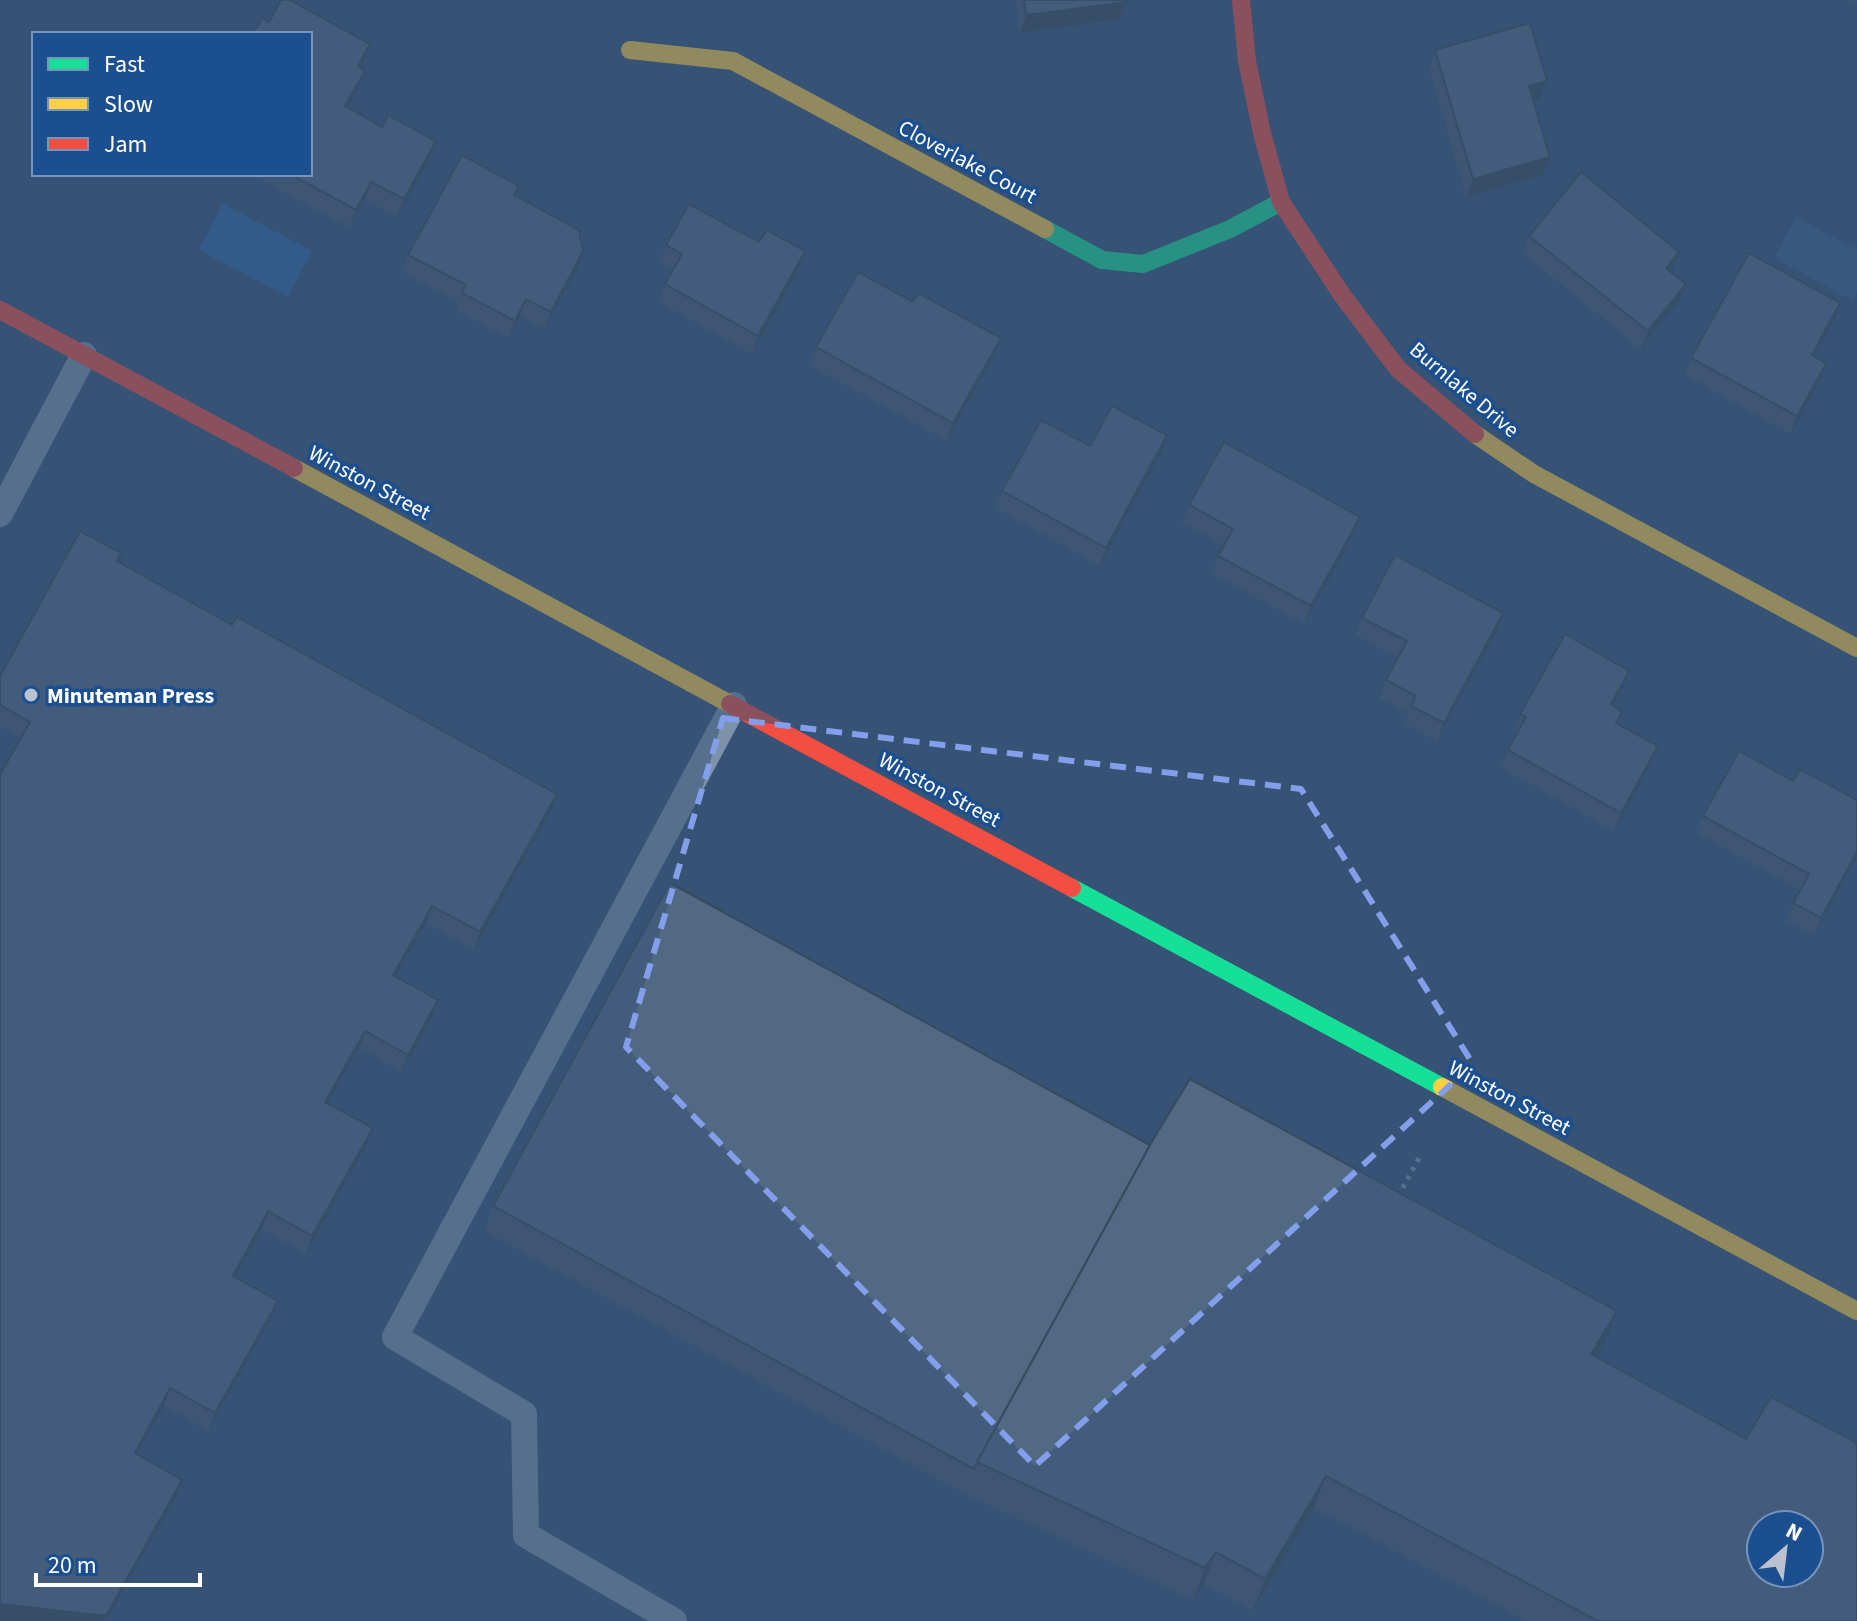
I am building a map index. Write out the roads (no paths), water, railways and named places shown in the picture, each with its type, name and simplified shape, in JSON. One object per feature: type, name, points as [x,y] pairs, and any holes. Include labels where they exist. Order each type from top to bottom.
[{"type":"street","name":"Burnlake Drive","points":[[1241,0],[1247,61],[1281,202],[1342,295],[1398,369],[1464,426],[1534,474],[1857,648]]},
{"type":"street","name":"Cloverlake Court","points":[[630,50],[733,61],[1102,260],[1134,264],[1157,260],[1230,229],[1281,202]]},
{"type":"street","name":"Winston Street","points":[[0,310],[1857,1311]]},
{"type":"lane","points":[[0,514],[84,355]]},
{"type":"lane","points":[[674,1621],[526,1535],[524,1414],[395,1337],[734,705]]},
{"type":"place","name":"Minuteman Press","points":[[31,695]]}]
